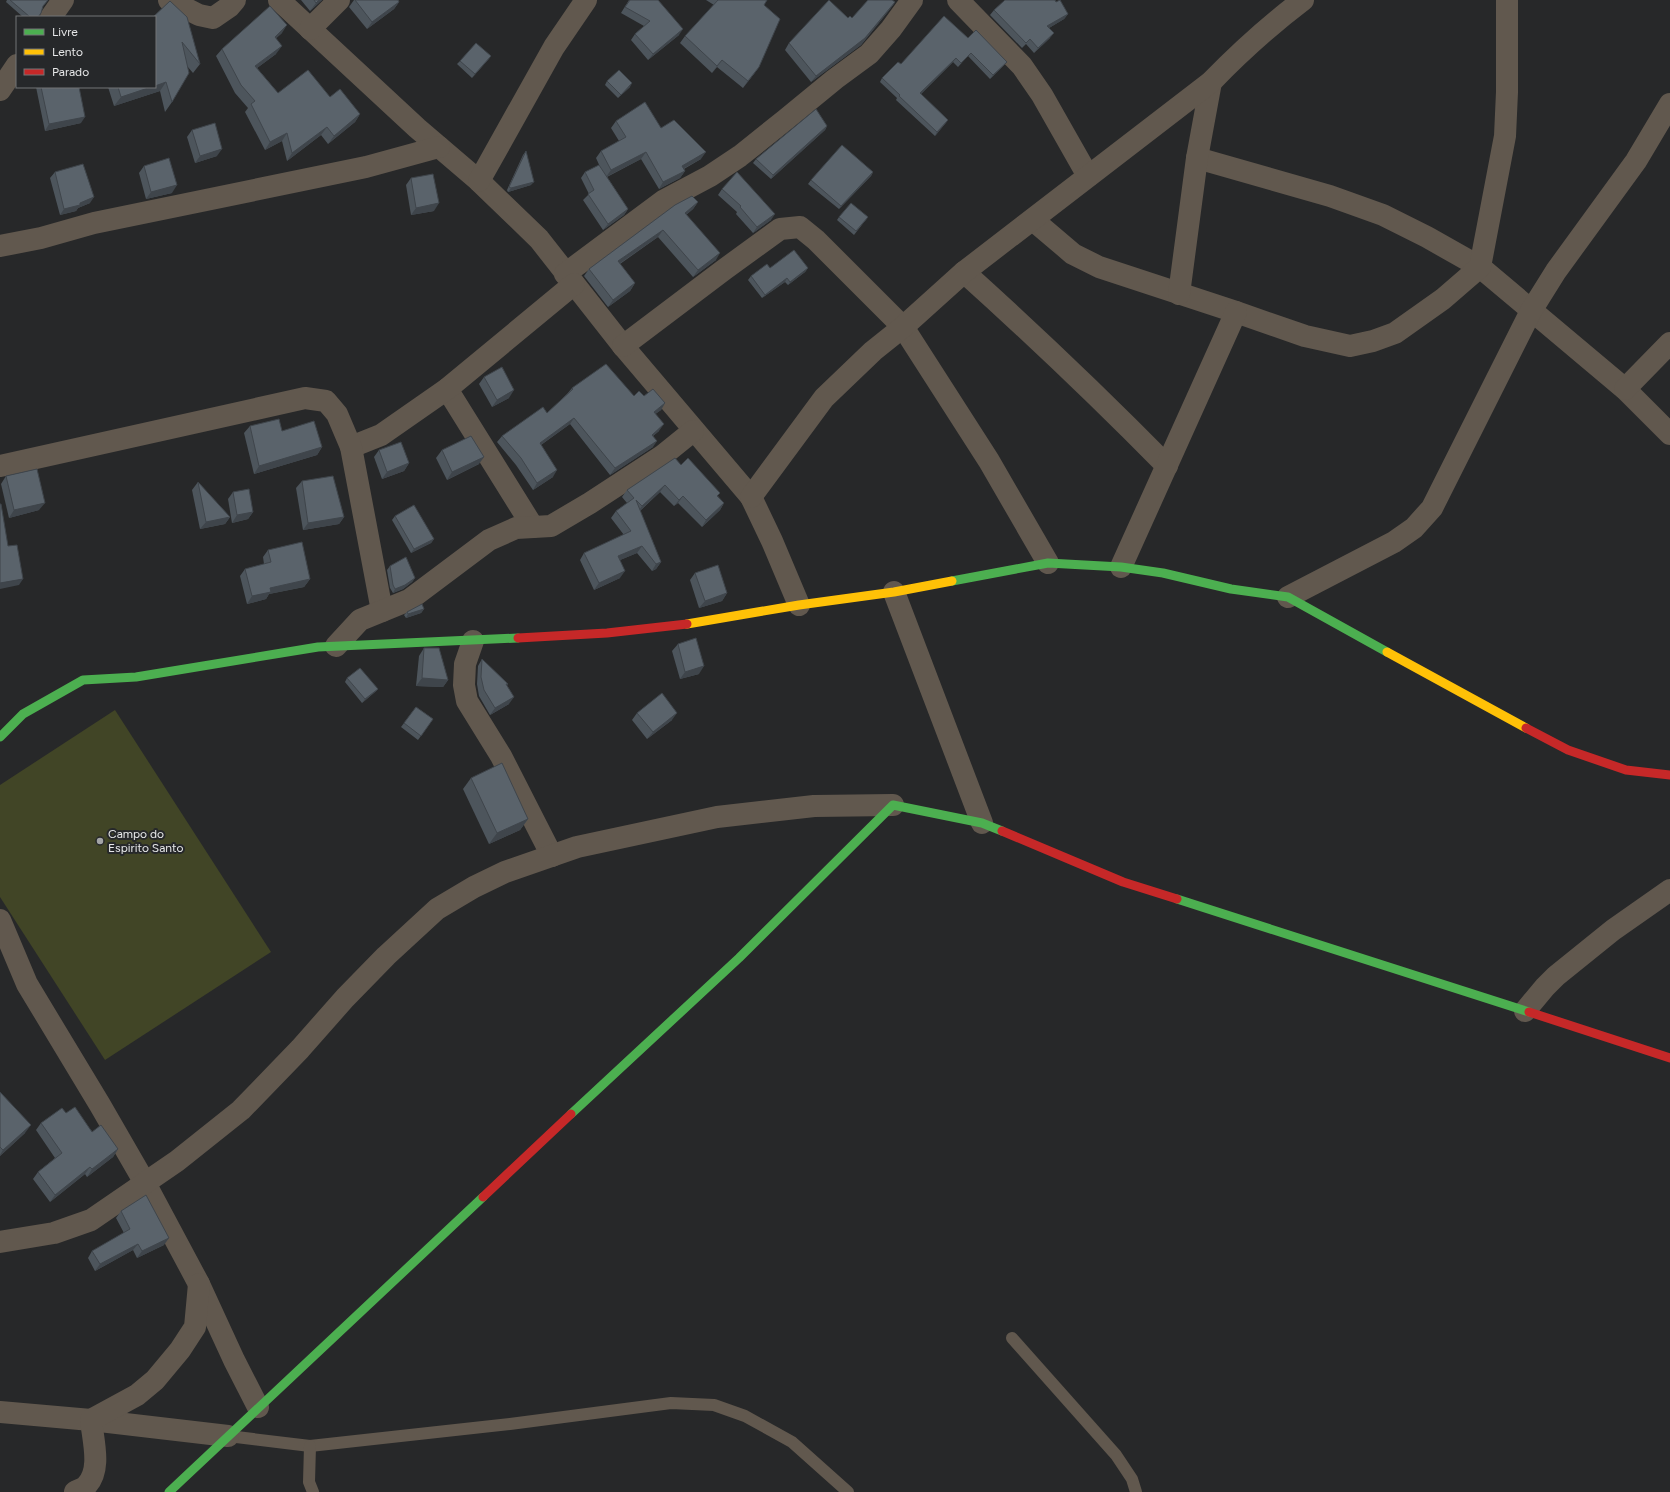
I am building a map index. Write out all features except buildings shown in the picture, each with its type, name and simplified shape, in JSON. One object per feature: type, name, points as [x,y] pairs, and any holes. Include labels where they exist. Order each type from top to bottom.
[{"type":"street","points":[[52,16],[63,0]]},
{"type":"street","points":[[169,0],[199,16],[213,18],[229,7],[235,0]]},
{"type":"street","points":[[279,0],[439,147],[479,181],[539,239],[623,346],[750,497],[772,541],[799,605]]},
{"type":"street","points":[[310,29],[339,0]]},
{"type":"street","points":[[479,181],[554,47],[586,0]]},
{"type":"street","points":[[351,447],[381,435],[447,389],[512,334],[570,278],[663,201],[710,176],[740,156],[835,79],[869,54],[891,29],[912,0]]},
{"type":"street","points":[[958,0],[1022,66],[1042,95],[1088,176]]},
{"type":"street","points":[[750,497],[824,398],[873,351],[903,327],[964,272],[1210,82],[1241,51],[1278,19],[1303,0]]},
{"type":"street","points":[[1033,220],[1073,254],[1099,267],[1304,336],[1350,346],[1373,341],[1395,333],[1443,299],[1480,268],[1505,136],[1507,92],[1507,0]]},
{"type":"street","points":[[0,90],[16,66]]},
{"type":"street","points":[[1179,294],[1197,158],[1210,82]]},
{"type":"street","points":[[1288,597],[1394,542],[1414,528],[1432,508],[1532,311],[1556,271],[1636,161],[1670,104]]},
{"type":"street","points":[[0,246],[41,238],[94,223],[366,167],[439,147]]},
{"type":"street","points":[[1197,158],[1330,196],[1383,214],[1427,237],[1480,268],[1625,389],[1670,434]]},
{"type":"street","points":[[623,346],[780,229],[800,227],[816,240],[903,327],[989,461],[1048,563]]},
{"type":"street","points":[[964,272],[1034,335],[1119,417],[1167,466]]},
{"type":"street","points":[[1121,567],[1236,312]]},
{"type":"street","points":[[1625,389],[1670,343]]},
{"type":"street","points":[[447,389],[533,527]]},
{"type":"street","points":[[0,466],[305,398],[326,401],[337,414],[351,447],[382,611]]},
{"type":"street","points":[[336,646],[360,620],[409,600],[489,540],[516,528],[551,526],[590,503],[662,456],[693,431]]},
{"type":"street","points":[[0,737],[23,714],[83,680],[136,677],[318,647],[473,641],[607,633],[692,623],[799,605],[894,592],[1048,563],[1121,567],[1163,574],[1230,589],[1288,597],[1463,695],[1568,750],[1626,770],[1670,775]]},
{"type":"street","points":[[894,592],[982,824]]},
{"type":"street","points":[[473,641],[465,664],[464,685],[467,701],[501,756],[552,856]]},
{"type":"street","points":[[169,1492],[739,958],[893,805]]},
{"type":"street","points":[[0,1242],[54,1233],[91,1220],[177,1161],[241,1110],[300,1049],[344,998],[380,961],[437,909],[474,887],[505,872],[577,847],[717,817],[814,806],[893,805],[982,824],[1124,882],[1525,1011],[1664,1051]]},
{"type":"street","points":[[1525,1011],[1544,987],[1556,976],[1613,930],[1670,890]]},
{"type":"street","points":[[0,920],[27,984],[145,1183],[199,1284],[234,1360],[258,1407]]},
{"type":"street","points":[[91,1420],[137,1395],[155,1380],[180,1350],[195,1326],[199,1284]]},
{"type":"street","points":[[0,1412],[91,1420],[228,1436]]},
{"type":"street","points":[[75,1492],[85,1487],[94,1474],[95,1464],[91,1420]]},
{"type":"lane","points":[[1012,1338],[1116,1455],[1132,1479],[1136,1492]]},
{"type":"lane","points":[[228,1436],[310,1446],[510,1424],[671,1403],[714,1405],[745,1416],[792,1442],[848,1492]]},
{"type":"lane","points":[[310,1446],[309,1482],[313,1492]]},
{"type":"green space","name":"Campo do Espirito Santo","points":[[115,710],[271,952],[105,1060],[0,897],[0,785]]},
{"type":"traffic: fast","points":[[952,581],[1048,563],[1121,567],[1163,573],[1231,589],[1288,597],[1387,652]]},
{"type":"traffic: fast","points":[[0,737],[23,714],[83,680],[136,677],[318,647],[518,638]]},
{"type":"traffic: fast","points":[[571,1114],[739,958],[893,805],[982,823],[1002,831]]},
{"type":"traffic: fast","points":[[1177,899],[1529,1012]]},
{"type":"traffic: fast","points":[[169,1492],[483,1197]]},
{"type":"traffic: slow","points":[[687,624],[799,605],[894,592],[952,581]]},
{"type":"traffic: slow","points":[[1387,652],[1526,728]]},
{"type":"traffic: jam","points":[[518,638],[607,633],[687,624]]},
{"type":"traffic: jam","points":[[1526,728],[1568,750],[1626,770],[1670,775]]},
{"type":"traffic: jam","points":[[1002,831],[1123,882],[1177,899]]},
{"type":"traffic: jam","points":[[1529,1012],[1670,1058]]},
{"type":"traffic: jam","points":[[483,1197],[571,1114]]},
{"type":"place","name":"Campo do Espirito Santo","points":[[100,841]]}]
